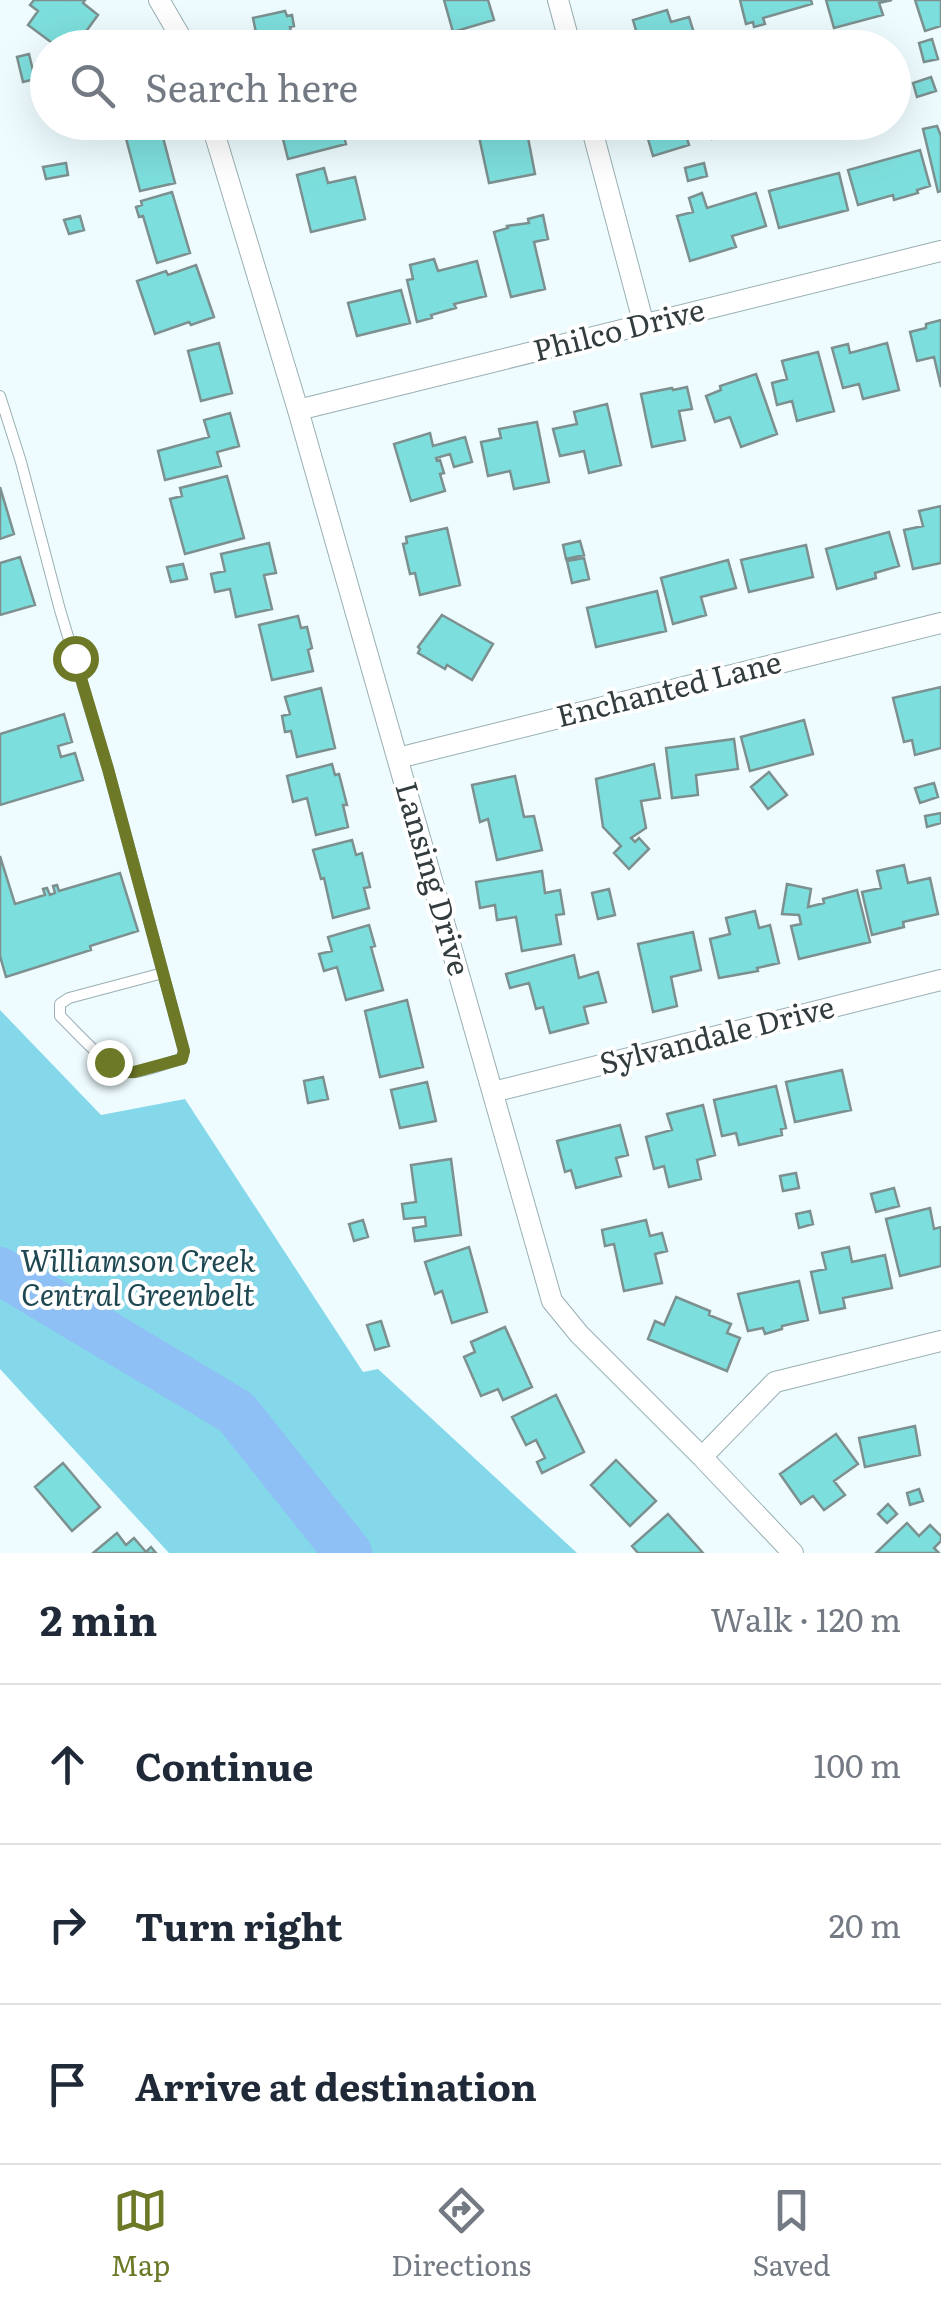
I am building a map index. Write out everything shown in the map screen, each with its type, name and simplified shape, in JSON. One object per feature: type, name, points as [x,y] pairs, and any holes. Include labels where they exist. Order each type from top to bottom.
[{"type":"street","points":[[159,0],[176,30]]},
{"type":"street","points":[[558,0],[566,30]]},
{"type":"street","name":"Lansing Drive","points":[[217,140],[552,1300],[578,1334],[794,1553]]},
{"type":"street","points":[[595,140],[644,325]]},
{"type":"street","name":"Philco Drive","points":[[298,410],[941,250]]},
{"type":"street","name":"Enchanted Lane","points":[[398,758],[941,623]]},
{"type":"street","name":"Sylvandale Drive","points":[[492,1092],[941,980]]},
{"type":"street","points":[[702,1457],[776,1382],[941,1341]]},
{"type":"lane","points":[[0,396],[108,769],[163,973],[184,1051],[182,1059],[124,1072],[60,1016],[60,1004],[70,998],[163,973]]},
{"type":"green space","name":"Williamson Creek Central Greenbelt","points":[[0,1010],[101,1115],[185,1099],[363,1372],[378,1369],[577,1553],[169,1553],[0,1369]]},
{"type":"building","points":[[34,0],[85,0],[83,3],[98,15],[87,30],[35,30],[28,25],[38,11],[30,5]]},
{"type":"building","points":[[444,0],[488,0],[494,20],[452,30]]},
{"type":"building","points":[[740,0],[811,0],[812,4],[763,18],[765,24],[754,27],[753,22],[746,24]]},
{"type":"building","points":[[826,0],[892,0],[879,3],[883,15],[834,28]]},
{"type":"building","points":[[915,0],[941,0],[941,26],[925,31]]},
{"type":"building","points":[[667,10],[671,22],[689,17],[693,30],[636,30],[633,20]]},
{"type":"building","points":[[285,11],[287,16],[292,15],[294,26],[291,30],[255,30],[253,18]]},
{"type":"building","points":[[932,39],[938,59],[924,62],[919,43]]},
{"type":"building","points":[[29,54],[30,80],[23,82],[17,57]]},
{"type":"building","points":[[931,77],[936,91],[917,97],[913,83]]},
{"type":"building","points":[[937,126],[941,136],[938,192],[923,129]]},
{"type":"building","points":[[126,140],[164,140],[175,183],[140,191]]},
{"type":"building","points":[[283,140],[345,140],[346,144],[288,159]]},
{"type":"building","points":[[480,140],[528,140],[535,174],[489,183]]},
{"type":"building","points":[[648,140],[687,140],[689,145],[653,156]]},
{"type":"building","points":[[920,150],[930,186],[894,200],[893,195],[858,205],[848,170]]},
{"type":"building","points":[[66,163],[68,175],[46,179],[43,167]]},
{"type":"building","points":[[704,163],[707,176],[688,181],[685,168]]},
{"type":"building","points":[[324,168],[328,183],[355,177],[365,219],[311,232],[297,175]]},
{"type":"building","points":[[839,173],[848,210],[779,228],[769,191]]},
{"type":"building","points":[[172,192],[190,253],[157,263],[143,216],[139,217],[136,207],[142,205],[141,201]]},
{"type":"building","points":[[702,193],[707,208],[756,193],[766,226],[732,236],[736,247],[690,261],[677,216],[693,212],[689,198]]},
{"type":"building","points":[[543,215],[548,239],[534,242],[545,289],[511,297],[494,232]]},
{"type":"building","points":[[80,216],[84,230],[69,234],[64,220]]},
{"type":"building","points":[[434,259],[438,271],[477,261],[486,296],[454,304],[456,308],[417,322],[407,280],[413,279],[410,265]]},
{"type":"building","points":[[196,265],[214,317],[155,334],[137,281]]},
{"type":"building","points":[[401,290],[410,323],[357,336],[348,303]]},
{"type":"building","points":[[941,320],[941,387],[934,357],[917,361],[910,332]]},
{"type":"building","points":[[219,343],[232,393],[201,401],[188,351]]},
{"type":"building","points":[[887,343],[899,390],[863,399],[859,384],[843,388],[832,348],[848,344],[850,353]]},
{"type":"building","points":[[818,352],[834,411],[797,421],[792,401],[777,405],[772,383],[787,379],[782,361]]},
{"type":"building","points":[[756,374],[777,434],[741,447],[730,417],[715,422],[706,396],[721,390],[720,386]]},
{"type":"building","points":[[687,387],[692,409],[679,411],[685,440],[652,447],[641,394]]},
{"type":"building","points":[[607,404],[621,465],[589,473],[584,451],[560,456],[553,429],[577,424],[574,412]]},
{"type":"building","points":[[230,413],[239,446],[217,452],[221,466],[165,480],[158,451],[209,437],[204,420]]},
{"type":"building","points":[[537,422],[549,482],[514,489],[510,471],[488,476],[481,442],[501,438],[499,429]]},
{"type":"building","points":[[430,433],[433,446],[465,437],[472,462],[454,467],[450,454],[436,458],[444,473],[440,474],[445,491],[411,501],[394,444]]},
{"type":"building","points":[[227,476],[244,538],[185,554],[170,499],[182,496],[180,488]]},
{"type":"building","points":[[0,487],[14,534],[0,539]]},
{"type":"building","points":[[941,506],[941,563],[913,569],[904,530],[923,526],[919,511]]},
{"type":"building","points":[[447,528],[460,585],[420,595],[403,544],[407,543],[406,537]]},
{"type":"building","points":[[889,532],[899,566],[875,573],[876,578],[837,589],[826,549]]},
{"type":"building","points":[[580,541],[584,555],[566,559],[563,545]]},
{"type":"building","points":[[269,543],[276,573],[264,575],[272,609],[236,617],[230,589],[215,592],[211,574],[225,571],[221,554]]},
{"type":"building","points":[[806,545],[813,577],[749,592],[741,560]]},
{"type":"building","points":[[20,557],[35,605],[0,615],[0,563]]},
{"type":"building","points":[[584,558],[589,579],[572,583],[567,561]]},
{"type":"building","points":[[728,560],[736,588],[701,597],[706,615],[673,624],[661,578]]},
{"type":"building","points":[[183,564],[187,579],[171,582],[167,567]]},
{"type":"building","points":[[657,591],[666,631],[596,647],[587,608]]},
{"type":"building","points":[[442,615],[493,644],[472,680],[418,653],[418,647]]},
{"type":"building","points":[[298,616],[301,628],[307,627],[313,671],[272,680],[259,625]]},
{"type":"building","points":[[941,687],[941,748],[915,755],[912,740],[904,742],[893,698]]},
{"type":"building","points":[[321,688],[335,748],[297,757],[291,731],[285,732],[282,716],[290,714],[285,697]]},
{"type":"building","points":[[64,714],[72,742],[58,746],[61,757],[75,753],[83,780],[0,805],[0,734]]},
{"type":"building","points":[[804,720],[813,754],[750,771],[741,737]]},
{"type":"building","points":[[734,739],[738,769],[696,775],[698,795],[672,798],[666,748]]},
{"type":"building","points":[[332,764],[335,775],[339,774],[347,805],[343,805],[348,827],[316,835],[307,798],[293,802],[287,776]]},
{"type":"building","points":[[654,764],[660,798],[641,801],[646,828],[631,838],[635,842],[639,838],[649,849],[629,869],[614,853],[621,846],[603,827],[596,779]]},
{"type":"building","points":[[769,772],[787,795],[768,809],[751,787]]},
{"type":"building","points":[[515,776],[524,817],[534,816],[542,850],[497,860],[488,819],[480,822],[472,785]]},
{"type":"building","points":[[934,783],[938,797],[920,803],[915,788]]},
{"type":"building","points":[[941,813],[941,823],[927,827],[925,816]]},
{"type":"building","points":[[352,840],[356,855],[362,853],[370,887],[364,888],[369,908],[333,918],[313,850]]},
{"type":"building","points":[[0,856],[15,904],[45,895],[43,889],[47,888],[50,895],[55,893],[53,886],[57,885],[59,891],[120,873],[138,931],[6,977],[0,956]]},
{"type":"building","points":[[904,865],[908,883],[930,878],[938,914],[872,935],[862,892],[881,888],[877,871]]},
{"type":"building","points":[[542,871],[545,893],[560,890],[564,914],[556,915],[561,944],[522,951],[516,917],[497,920],[495,905],[480,908],[476,882]]},
{"type":"building","points":[[787,884],[811,889],[808,907],[857,890],[870,942],[799,959],[791,926],[801,924],[799,915],[782,914]]},
{"type":"building","points":[[609,889],[615,915],[598,919],[592,893]]},
{"type":"building","points":[[755,911],[759,928],[770,925],[779,963],[719,978],[710,939],[730,934],[726,918]]},
{"type":"building","points":[[369,925],[383,990],[346,1000],[337,967],[324,971],[319,954],[332,951],[328,937]]},
{"type":"building","points":[[693,932],[701,970],[671,977],[677,1006],[653,1012],[638,944]]},
{"type":"building","points":[[574,955],[579,978],[598,972],[606,1002],[584,1007],[588,1023],[550,1033],[543,1007],[536,1009],[529,983],[510,988],[506,974]]},
{"type":"building","points":[[407,1000],[423,1067],[380,1077],[365,1011]]},
{"type":"building","points":[[842,1070],[851,1110],[795,1122],[786,1082]]},
{"type":"building","points":[[323,1077],[328,1099],[308,1103],[304,1081]]},
{"type":"building","points":[[427,1082],[436,1121],[400,1128],[391,1090]]},
{"type":"building","points":[[776,1086],[786,1128],[781,1129],[782,1135],[739,1145],[736,1133],[722,1136],[714,1100]]},
{"type":"building","points":[[703,1105],[715,1155],[697,1160],[701,1179],[669,1187],[664,1166],[654,1169],[646,1137],[672,1130],[667,1114]]},
{"type":"building","points":[[620,1125],[628,1155],[616,1158],[621,1176],[576,1188],[571,1170],[565,1172],[557,1141]]},
{"type":"building","points":[[451,1159],[461,1235],[415,1241],[413,1228],[426,1226],[425,1217],[404,1219],[402,1204],[416,1202],[411,1165]]},
{"type":"building","points":[[796,1173],[799,1188],[783,1191],[780,1176]]},
{"type":"building","points":[[894,1188],[899,1206],[876,1212],[871,1194]]},
{"type":"building","points":[[930,1208],[934,1229],[941,1227],[941,1266],[900,1276],[886,1219]]},
{"type":"building","points":[[810,1211],[813,1224],[799,1228],[796,1214]]},
{"type":"building","points":[[363,1220],[368,1237],[354,1241],[349,1224]]},
{"type":"building","points":[[646,1220],[650,1236],[662,1233],[667,1251],[655,1254],[662,1283],[624,1291],[614,1244],[605,1246],[602,1230]]},
{"type":"building","points":[[469,1247],[487,1312],[452,1323],[442,1291],[435,1294],[425,1262]]},
{"type":"building","points":[[849,1247],[852,1262],[885,1255],[892,1288],[843,1298],[845,1308],[820,1313],[811,1272],[826,1269],[822,1253]]},
{"type":"building","points":[[799,1281],[808,1320],[765,1334],[763,1328],[748,1331],[738,1294]]},
{"type":"building","points":[[676,1297],[731,1324],[727,1333],[740,1338],[727,1371],[648,1339],[655,1321],[664,1325]]},
{"type":"building","points":[[381,1321],[389,1346],[375,1350],[367,1325]]},
{"type":"building","points":[[505,1327],[532,1387],[503,1400],[498,1389],[481,1396],[464,1357],[475,1352],[471,1342]]},
{"type":"building","points":[[556,1395],[584,1452],[542,1473],[537,1462],[545,1458],[536,1440],[526,1445],[512,1417]]},
{"type":"building","points":[[915,1426],[920,1455],[865,1467],[859,1438]]},
{"type":"building","points":[[836,1434],[858,1464],[834,1481],[845,1495],[824,1510],[813,1496],[801,1504],[780,1474]]},
{"type":"building","points":[[616,1460],[656,1501],[630,1526],[591,1485]]},
{"type":"building","points":[[63,1463],[100,1507],[72,1531],[35,1487]]},
{"type":"building","points":[[919,1489],[923,1501],[910,1505],[907,1493]]},
{"type":"building","points":[[888,1504],[897,1514],[887,1523],[878,1514]]},
{"type":"building","points":[[668,1514],[703,1553],[638,1553],[632,1546]]},
{"type":"building","points":[[907,1523],[919,1536],[930,1525],[941,1536],[934,1548],[939,1553],[876,1553]]},
{"type":"building","points":[[117,1533],[126,1545],[134,1538],[146,1552],[151,1547],[156,1553],[93,1553]]},
{"type":"waterway","points":[[0,1271],[236,1412],[348,1553]]},
{"type":"route","points":[[75,658],[184,1051],[182,1059],[134,1072],[124,1072],[109,1062]]}]
